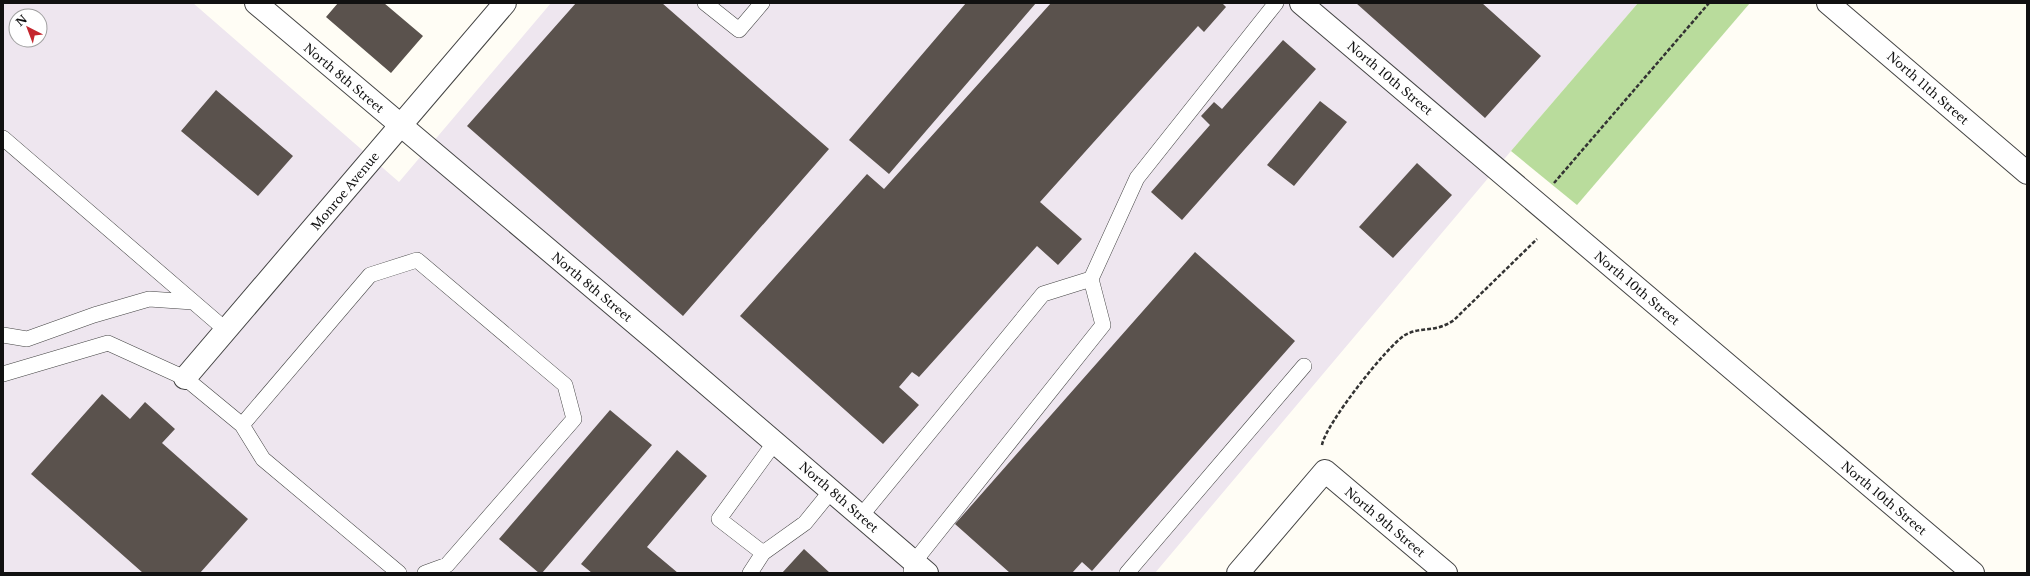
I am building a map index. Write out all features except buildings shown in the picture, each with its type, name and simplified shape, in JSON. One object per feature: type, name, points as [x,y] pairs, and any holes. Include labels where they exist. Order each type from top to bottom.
[{"type":"street","name":"North 8th Street","points":[[256,3],[775,442],[861,516],[917,569]]},
{"type":"street","name":"Monroe Avenue","points":[[185,378],[505,3]]},
{"type":"street","name":"North 10th Street","points":[[1302,3],[1973,573]]},
{"type":"street","name":"North 11th Street","points":[[1828,3],[2027,173]]},
{"type":"street","points":[[1238,573],[1324,471]]},
{"type":"street","name":"North 9th Street","points":[[1324,471],[1446,573]]},
{"type":"lane","points":[[705,3],[739,30],[762,3]]},
{"type":"lane","points":[[917,569],[1103,325],[1091,280],[1137,178],[1276,3]]},
{"type":"lane","points":[[3,138],[226,330]]},
{"type":"lane","points":[[242,425],[370,276],[417,260],[565,385],[574,418],[448,565],[425,573]]},
{"type":"lane","points":[[861,516],[1043,294],[1091,280]]},
{"type":"lane","points":[[3,335],[27,339],[94,315],[149,300],[193,302]]},
{"type":"lane","points":[[3,374],[108,343],[185,378],[242,425],[263,459],[399,573]]},
{"type":"lane","points":[[1127,573],[1304,366]]},
{"type":"lane","points":[[763,553],[719,519],[775,442]]},
{"type":"lane","points":[[750,573],[763,553],[805,523],[831,491]]},
{"type":"path","points":[[1537,203],[1709,3]]},
{"type":"path","points":[[1324,471],[1321,451],[1327,430],[1357,388],[1391,348],[1405,335],[1418,331],[1445,327],[1454,320],[1556,219]]},
{"type":"shaded area","points":[[3,3],[193,3],[399,182],[551,3],[1638,3],[1511,151],[1155,573],[3,573]]},
{"type":"green space","points":[[1638,3],[1750,3],[1577,205],[1511,151]]}]
